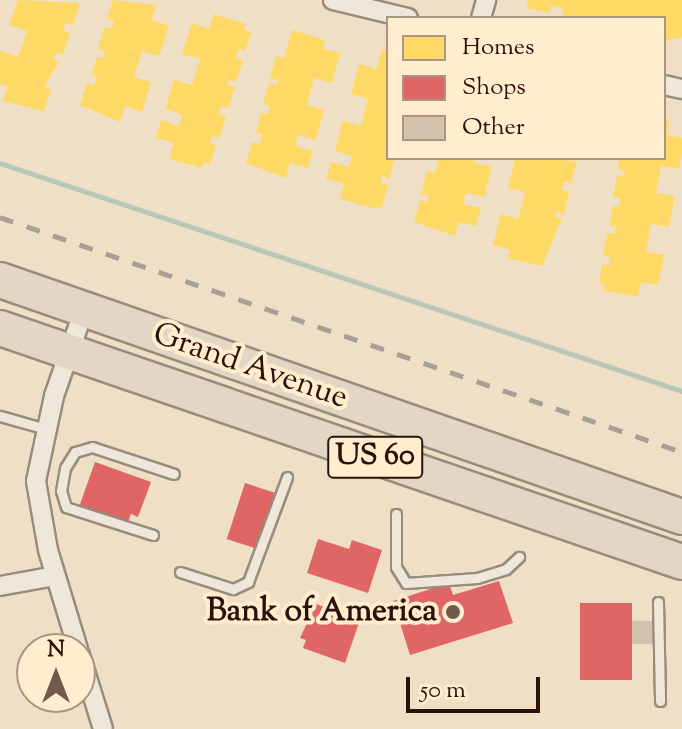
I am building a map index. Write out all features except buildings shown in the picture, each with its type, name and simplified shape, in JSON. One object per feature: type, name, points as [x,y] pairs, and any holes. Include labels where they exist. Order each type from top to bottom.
[{"type":"highway","name":"Grand Avenue","points":[[0,280],[682,517]]},
{"type":"highway","name":"Grand Avenue","points":[[0,328],[682,562]]},
{"type":"street","points":[[333,0],[400,16]]},
{"type":"street","points":[[73,633],[55,576],[36,481],[46,429],[84,310]]},
{"type":"street","points":[[0,586],[55,576]]},
{"type":"street","points":[[96,706],[103,729]]},
{"type":"lane","points":[[0,416],[46,429]]},
{"type":"lane","points":[[153,535],[66,507],[61,491],[65,468],[75,452],[92,447],[174,474]]},
{"type":"lane","points":[[180,572],[226,588],[244,586],[287,477]]},
{"type":"lane","points":[[396,514],[396,567],[406,583],[477,578],[506,569],[519,557]]},
{"type":"lane","points":[[658,602],[660,701]]},
{"type":"waterway","points":[[0,163],[682,391]]},
{"type":"railway","points":[[0,217],[682,452]]},
{"type":"place","name":"Bank of America","points":[[453,612]]}]
